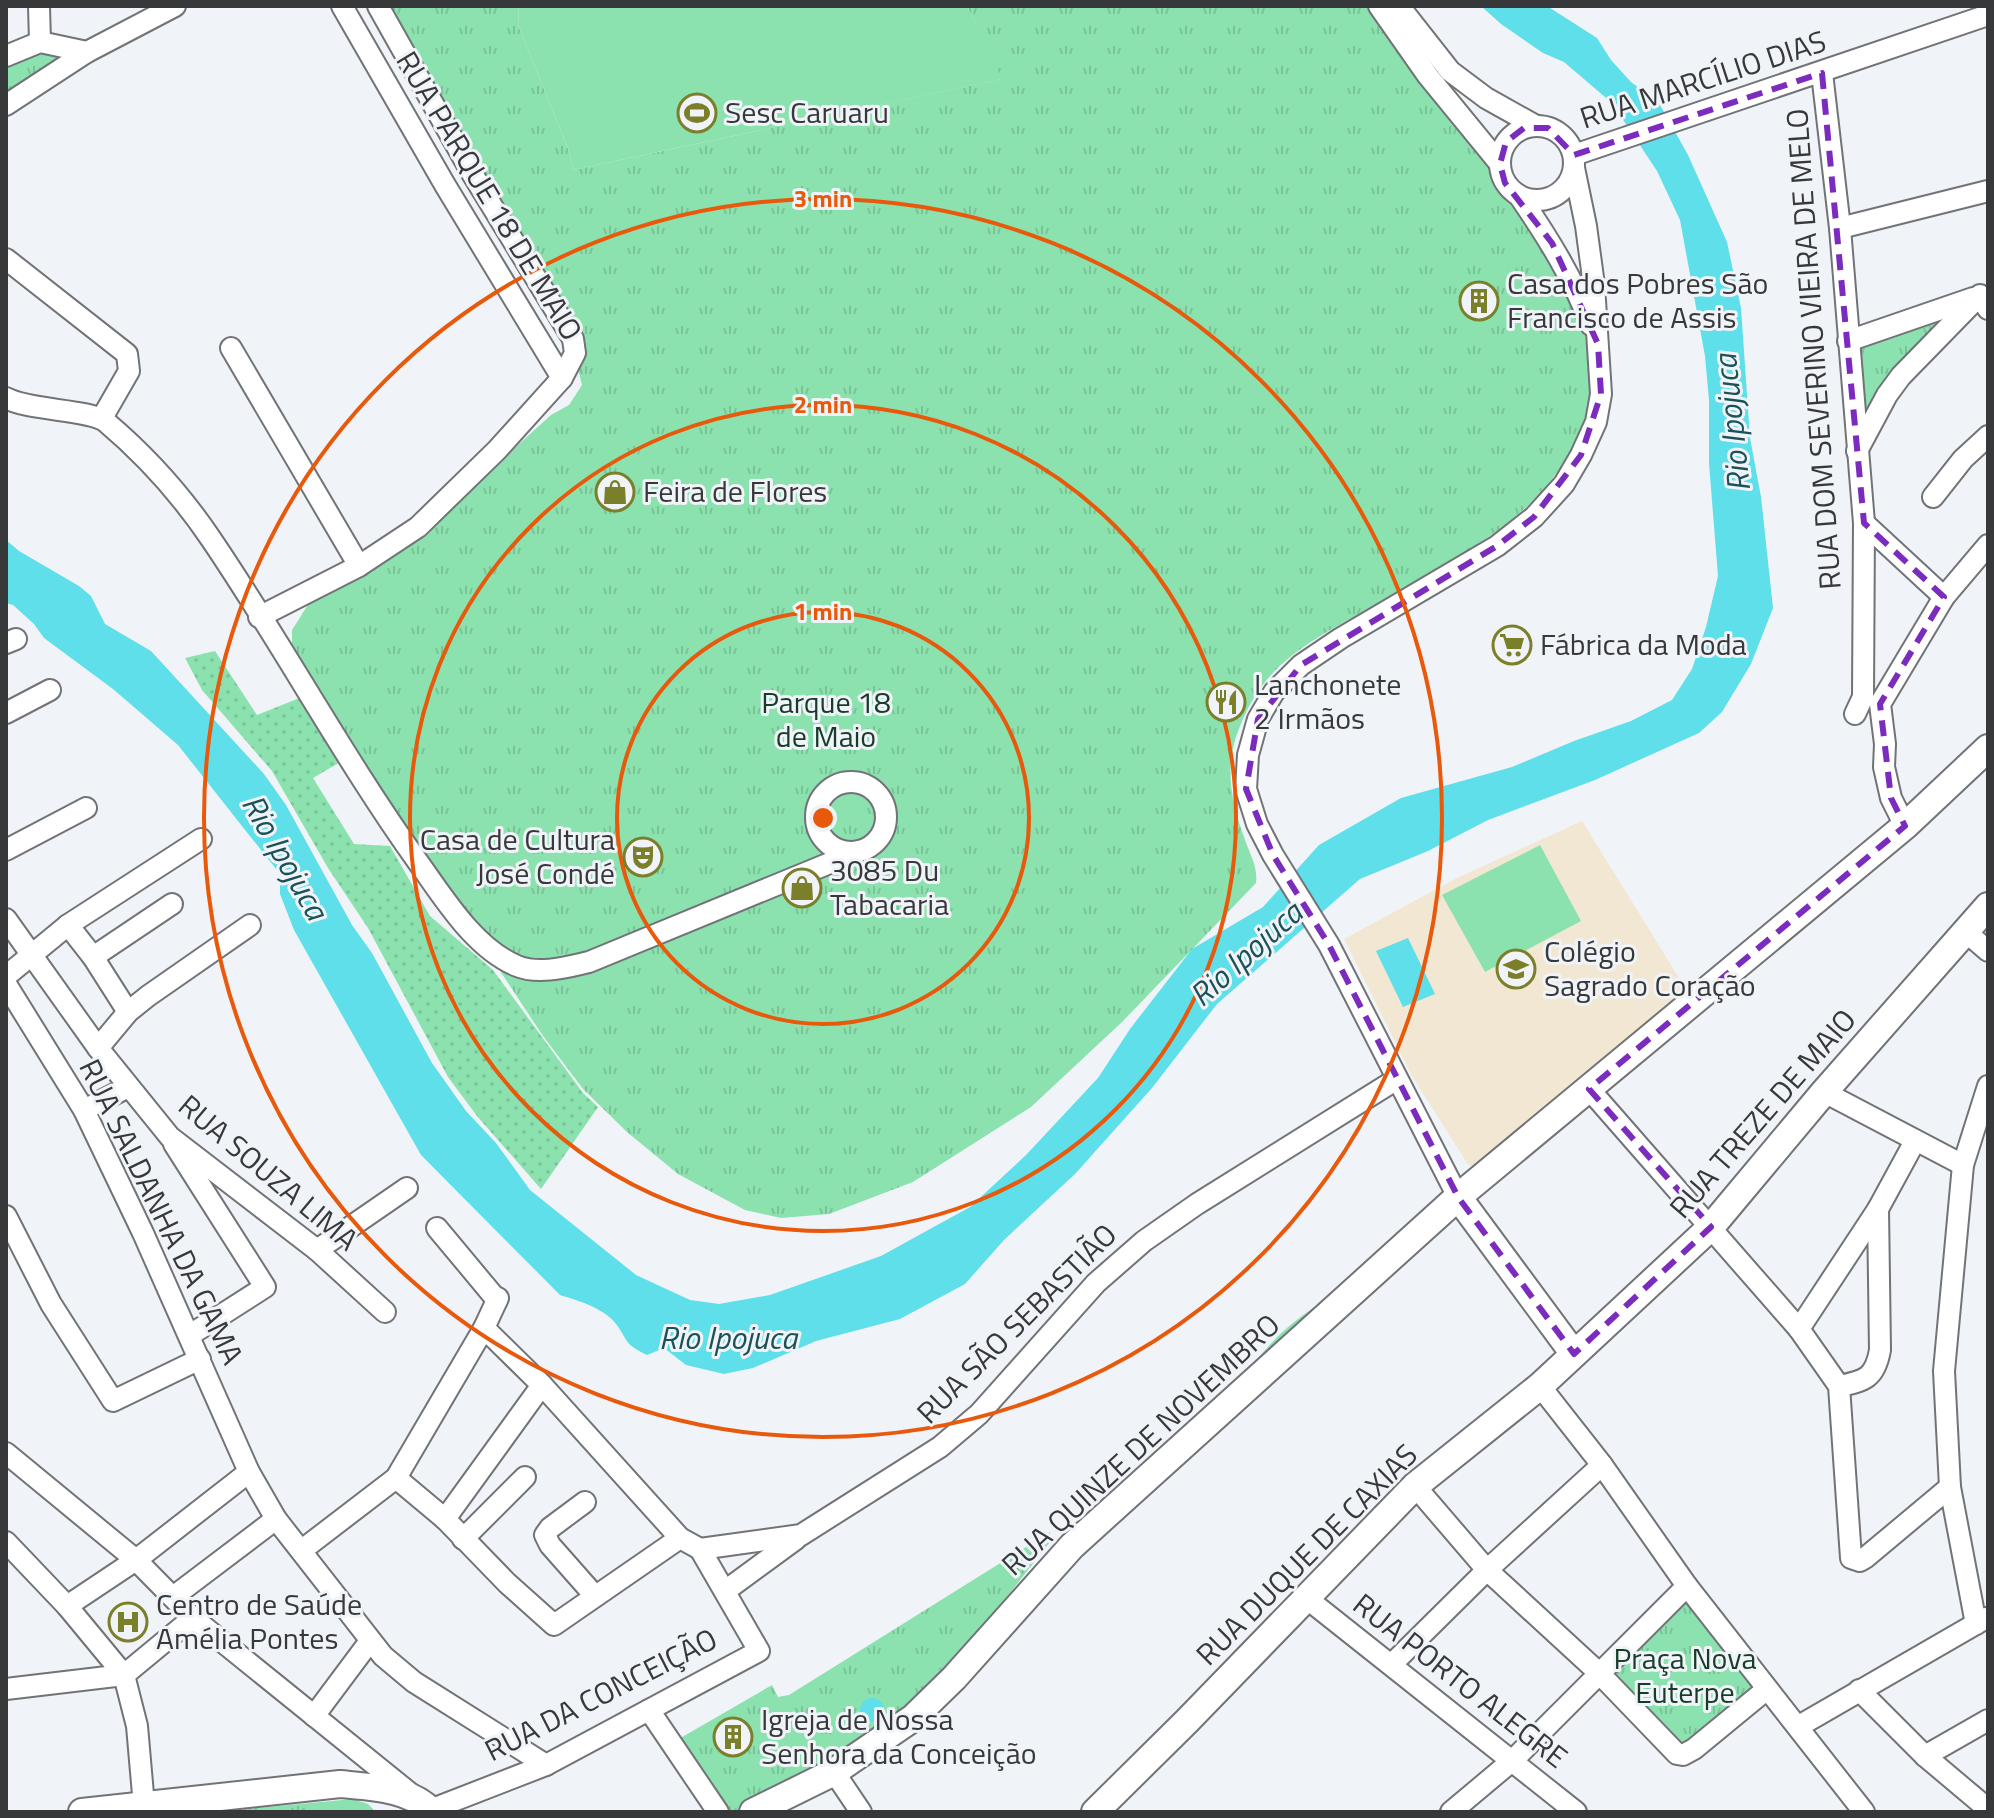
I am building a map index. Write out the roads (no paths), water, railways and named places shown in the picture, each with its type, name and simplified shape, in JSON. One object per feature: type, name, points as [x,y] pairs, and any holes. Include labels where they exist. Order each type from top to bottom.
[{"type":"main road","name":"RUA QUINZE DE NOVEMBRO","points":[[753,1812],[834,1772],[913,1718],[954,1678],[1072,1546],[1458,1197],[1905,826],[1988,748]]},
{"type":"main road","name":"RUA TREZE DE MAIO","points":[[1574,1354],[1711,1227],[1824,1092],[1988,906]]},
{"type":"main road","points":[[1458,1197],[1574,1354]]},
{"type":"main road","name":"RUA DUQUE DE CAXIAS","points":[[1095,1812],[1415,1486],[1540,1386],[1574,1354]]},
{"type":"main road","points":[[82,1812],[340,1784],[382,1788],[428,1809]]},
{"type":"street","points":[[39,6],[40,42]]},
{"type":"street","points":[[6,105],[87,52],[175,6]]},
{"type":"street","name":"RUA PARQUE 18 DE MAIO","points":[[342,6],[445,185],[562,378]]},
{"type":"street","name":"RUA PARQUE 18 DE MAIO","points":[[378,6],[473,175],[573,339],[575,353],[562,378]]},
{"type":"street","points":[[1379,6],[1428,76],[1500,164]]},
{"type":"street","points":[[1399,6],[1450,71],[1486,98],[1536,126],[1560,134],[1569,143],[1586,226],[1598,344],[1601,394],[1596,422],[1564,484],[1534,517],[1497,546],[1341,638],[1301,665],[1274,692],[1258,719],[1248,755],[1246,789],[1257,824],[1328,943],[1458,1197]]},
{"type":"street","name":"RUA MARCÍLIO DIAS","points":[[1574,162],[1620,138],[1988,15]]},
{"type":"street","points":[[6,56],[40,42],[87,52]]},
{"type":"street","name":"RUA DOM SEVERINO VIEIRA DE MELO","points":[[1822,73],[1840,228],[1864,523],[1863,697],[1855,714]]},
{"type":"street","points":[[1536,126],[1514,134],[1501,152],[1500,164],[1505,183],[1520,197],[1552,243],[1572,279],[1598,344]]},
{"type":"street","points":[[1520,197],[1543,200],[1554,197],[1571,180],[1574,162]]},
{"type":"street","points":[[1840,228],[1988,191]]},
{"type":"street","points":[[6,287],[12,263],[123,350],[129,359],[129,371],[102,418]]},
{"type":"street","points":[[1848,341],[1985,299]]},
{"type":"street","points":[[1857,451],[1887,395],[1901,376],[1985,299]]},
{"type":"street","points":[[231,348],[359,566]]},
{"type":"street","points":[[259,617],[359,566],[418,527],[497,450],[562,378]]},
{"type":"street","points":[[6,398],[30,406],[102,418],[180,498],[209,535],[355,769],[428,877],[488,949],[519,967],[552,970],[589,962],[859,851]]},
{"type":"street","points":[[1933,497],[1963,459],[1988,436]]},
{"type":"street","points":[[1864,523],[1944,597]]},
{"type":"street","points":[[1905,826],[1891,798],[1884,767],[1885,744],[1880,704],[1944,597],[1988,545]]},
{"type":"street","points":[[6,713],[50,690]]},
{"type":"street","points":[[6,850],[86,808]]},
{"type":"street","points":[[6,976],[68,925],[201,839]]},
{"type":"street","points":[[93,957],[172,904]]},
{"type":"street","name":"RUA SOUZA LIMA","points":[[6,919],[98,1048],[170,1137],[317,1250],[385,1312]]},
{"type":"street","points":[[68,925],[93,957],[128,1012]]},
{"type":"street","points":[[98,1048],[128,1012],[163,984],[250,925]]},
{"type":"street","points":[[1966,932],[1988,951]]},
{"type":"street","name":"RUA SALDANHA DA GAMA","points":[[6,984],[84,1110],[190,1335],[249,1472],[276,1519],[383,1656],[414,1682],[546,1765]]},
{"type":"street","name":"RUA SÃO SEBASTIÃO","points":[[725,1591],[801,1535],[940,1447],[979,1414],[1096,1283],[1144,1241],[1197,1204],[1397,1079]]},
{"type":"street","points":[[1799,1726],[1984,1621],[1950,1487],[1944,1371],[1963,1165],[1988,1086]]},
{"type":"street","points":[[84,1110],[128,1087]]},
{"type":"street","points":[[1589,1089],[1799,1329],[1839,1386],[1850,1553],[1854,1561],[1865,1558],[1950,1487]]},
{"type":"street","points":[[1824,1092],[1963,1165]]},
{"type":"street","points":[[170,1137],[265,1287],[190,1335]]},
{"type":"street","points":[[1799,1329],[1878,1209],[1915,1141]]},
{"type":"street","points":[[317,1250],[407,1188]]},
{"type":"street","points":[[1839,1386],[1863,1381],[1873,1373],[1877,1364],[1880,1350],[1878,1209]]},
{"type":"street","points":[[6,1216],[51,1304],[113,1401],[200,1359]]},
{"type":"street","points":[[302,1550],[396,1478],[498,1299],[437,1228]]},
{"type":"street","points":[[484,1328],[542,1385],[680,1538],[700,1549],[725,1591]]},
{"type":"street","points":[[445,1519],[542,1385]]},
{"type":"street","points":[[1540,1386],[1602,1465],[1687,1586],[1864,1812]]},
{"type":"street","points":[[6,1453],[136,1560],[193,1618],[428,1809]]},
{"type":"street","points":[[1392,1664],[1487,1570],[1602,1465]]},
{"type":"street","points":[[67,1606],[136,1560],[249,1472]]},
{"type":"street","points":[[463,1539],[525,1477]]},
{"type":"street","points":[[396,1478],[445,1519],[547,1622],[554,1625],[680,1538]]},
{"type":"street","points":[[1415,1486],[1487,1570],[1599,1673],[1673,1751],[1683,1755],[1694,1749],[1767,1689]]},
{"type":"street","points":[[585,1502],[545,1535],[550,1545],[595,1596]]},
{"type":"street","points":[[173,1597],[276,1519]]},
{"type":"street","name":"RUA SÃO SEBASTIÃO","points":[[700,1549],[801,1535]]},
{"type":"street","points":[[6,1542],[67,1606],[124,1675],[137,1726],[144,1806]]},
{"type":"street","points":[[1451,1812],[1513,1760],[1687,1586]]},
{"type":"street","name":"RUA DA CONCEIÇÃO","points":[[428,1809],[546,1765],[759,1651],[725,1591]]},
{"type":"street","name":"RUA PORTO ALEGRE","points":[[1305,1597],[1576,1812]]},
{"type":"street","points":[[6,1689],[124,1675],[193,1618]]},
{"type":"street","points":[[314,1716],[370,1641]]},
{"type":"street","points":[[1859,1690],[1925,1756],[1988,1809]]},
{"type":"street","points":[[649,1710],[718,1812]]},
{"type":"street","points":[[1925,1756],[1988,1720]]},
{"type":"street","points":[[834,1772],[861,1812]]},
{"type":"water","name":"Rio Ipojuca","points":[[1481,6],[1547,6],[1597,38],[1631,82],[1659,103],[1688,155],[1727,242],[1741,308],[1750,438],[1761,497],[1773,608],[1751,664],[1722,712],[1699,733],[1595,780],[1488,820],[1428,851],[1360,879],[1217,1004],[1152,1088],[1075,1174],[1004,1240],[965,1284],[900,1319],[816,1341],[753,1368],[724,1374],[686,1365],[664,1348],[647,1355],[630,1345],[611,1318],[591,1306],[560,1295],[421,1155],[294,930],[280,894],[280,874],[178,745],[113,689],[44,638],[13,605],[6,603],[6,540],[79,586],[91,596],[105,624],[151,651],[264,774],[286,805],[432,1063],[466,1111],[496,1143],[530,1190],[636,1275],[690,1300],[719,1304],[770,1295],[881,1256],[970,1207],[1026,1155],[1098,1078],[1130,1029],[1192,949],[1263,907],[1319,845],[1401,798],[1512,767],[1631,721],[1672,700],[1692,669],[1718,576],[1705,356],[1680,220],[1657,171],[1612,103],[1564,62],[1543,53]]},
{"type":"water","points":[[1408,938],[1435,994],[1403,1007],[1376,951]]},
{"type":"water","points":[[872,1698],[880,1702],[884,1710],[880,1718],[872,1722],[864,1718],[860,1710],[864,1702]]},
{"type":"place","name":"Sesc Caruaru","points":[[697,113]]},
{"type":"place","name":"Casa dos Pobres São Francisco de Assis","points":[[1479,301]]},
{"type":"place","name":"Feira de Flores","points":[[615,492]]},
{"type":"place","name":"Fábrica da Moda","points":[[1512,645]]},
{"type":"place","name":"Lanchonete 2 Irmãos","points":[[1226,702]]},
{"type":"place","name":"Casa de Cultura José Condé","points":[[643,857]]},
{"type":"place","name":"3085 Du Tabacaria","points":[[802,888]]},
{"type":"place","name":"Colégio Sagrado Coração","points":[[1516,969]]},
{"type":"place","name":"Centro de Saúde Amélia Pontes","points":[[128,1622]]},
{"type":"place","name":"Igreja de Nossa Senhora da Conceição","points":[[733,1737]]},
{"type":"park label","name":"Parque 18 de Maio","points":[[826,720]]},
{"type":"park label","name":"Praça Nova Euterpe","points":[[1685,1676]]}]
